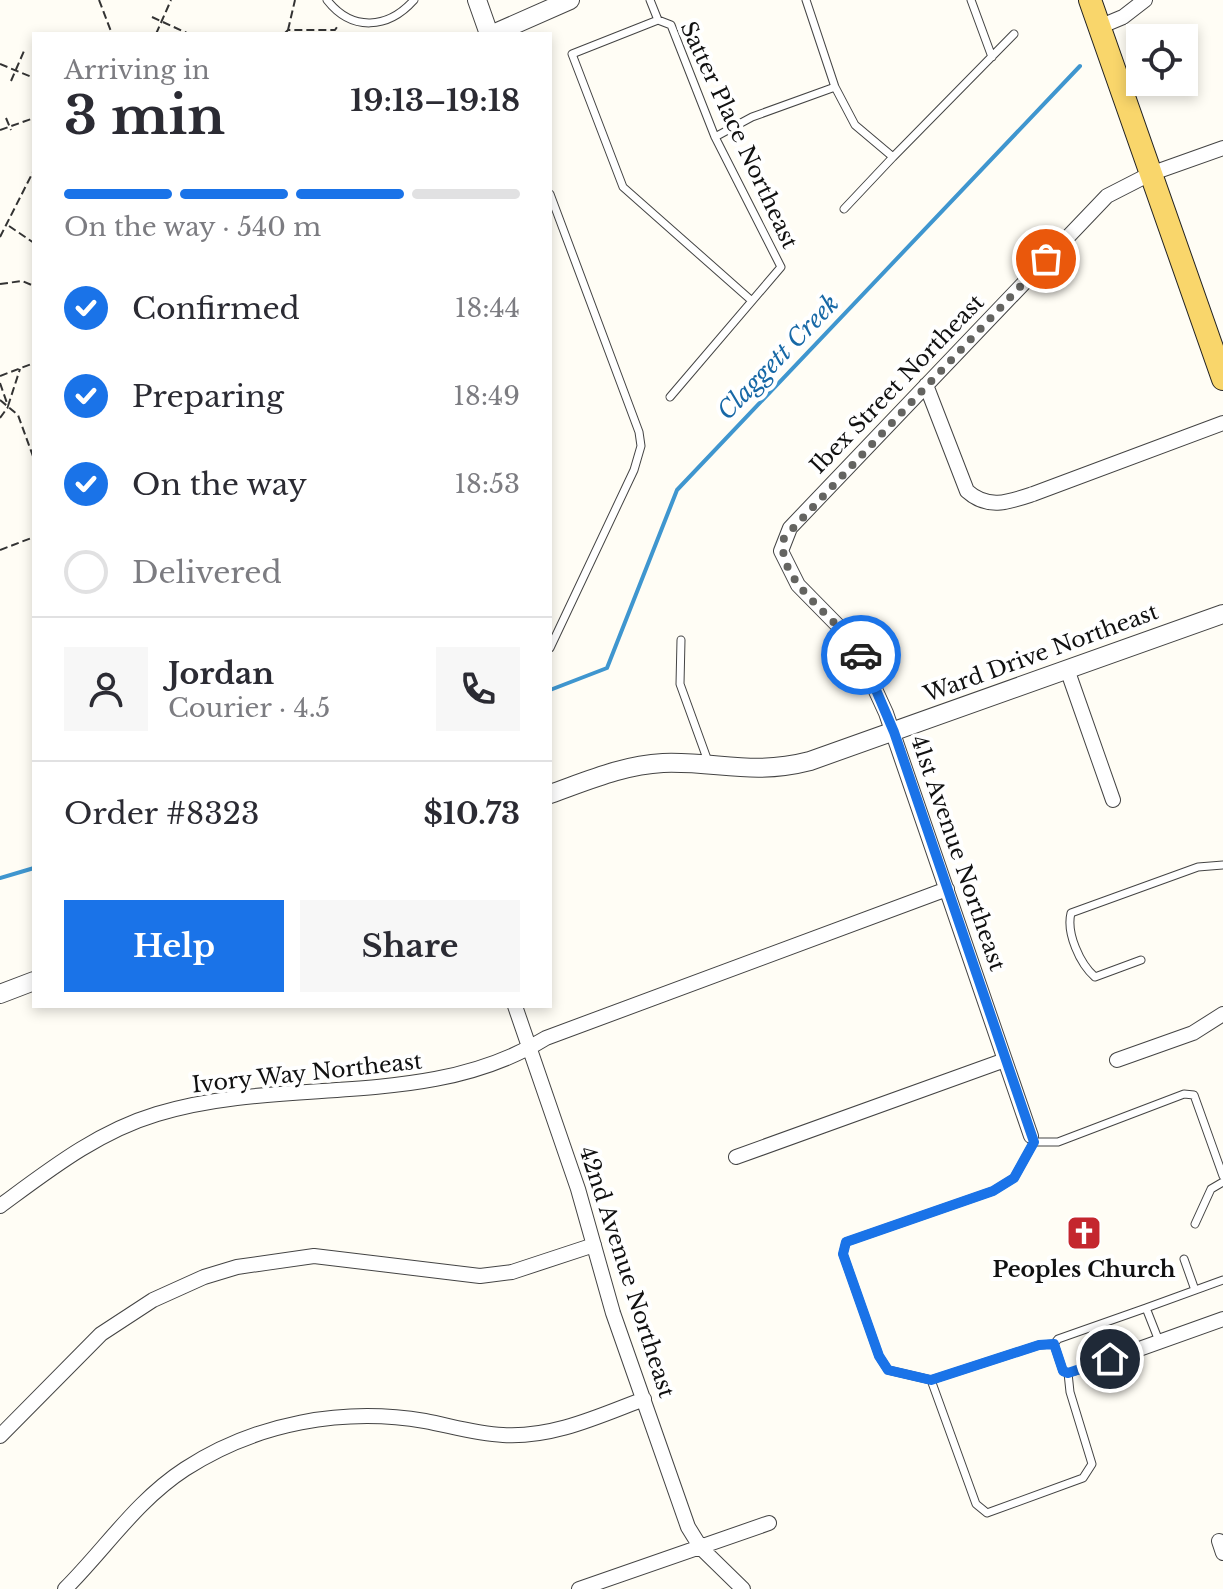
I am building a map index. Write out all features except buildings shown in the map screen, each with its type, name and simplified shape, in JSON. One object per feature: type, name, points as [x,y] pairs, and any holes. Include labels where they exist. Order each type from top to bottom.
[{"type":"main road","points":[[1090,0],[1150,174],[1216,334],[1223,379]]},
{"type":"street","points":[[477,0],[490,32]]},
{"type":"street","points":[[496,32],[570,0]]},
{"type":"street","points":[[1099,27],[1123,17],[1145,0]]},
{"type":"street","name":"Ibex Street Northeast","points":[[784,563],[781,551],[790,528],[1107,196],[1150,174],[1223,148]]},
{"type":"street","points":[[926,385],[962,480],[977,499],[1002,504],[1223,423]]},
{"type":"street","name":"41st Avenue Northeast","points":[[784,563],[798,585],[853,641],[894,732],[1033,1139]]},
{"type":"street","name":"Ward Drive Northeast","points":[[552,793],[642,765],[710,766],[760,771],[786,767],[894,732],[1223,614]]},
{"type":"street","points":[[1067,669],[1113,800]]},
{"type":"street","name":"Ivory Way Northeast","points":[[0,1206],[75,1152],[157,1114],[261,1096],[414,1085],[446,1079],[529,1048],[546,1038],[947,889]]},
{"type":"street","points":[[0,994],[32,982]]},
{"type":"street","name":"42nd Avenue Northeast","points":[[516,1008],[688,1527],[701,1548],[743,1589]]},
{"type":"street","points":[[1117,1060],[1193,1033],[1223,1014]]},
{"type":"street","points":[[736,1157],[1005,1060]]},
{"type":"street","points":[[0,1436],[101,1334],[153,1300],[204,1277],[237,1267],[314,1256],[480,1276],[512,1272],[594,1245]]},
{"type":"street","points":[[1086,1368],[1223,1319]]},
{"type":"street","points":[[65,1589],[111,1534],[161,1487],[222,1447],[259,1434],[317,1419],[368,1416],[425,1421],[479,1433],[531,1434],[580,1423],[644,1399]]},
{"type":"street","points":[[579,1589],[769,1523]]},
{"type":"lane","points":[[327,0],[344,17],[368,24],[385,22],[401,14],[414,0]]},
{"type":"lane","name":"Satter Place Northeast","points":[[650,0],[658,20],[671,25],[715,137],[781,267],[670,397]]},
{"type":"lane","points":[[806,0],[835,87],[855,125],[893,157]]},
{"type":"lane","points":[[971,0],[992,57]]},
{"type":"lane","points":[[658,20],[572,54],[623,187],[752,301]]},
{"type":"lane","points":[[844,209],[1014,34]]},
{"type":"lane","points":[[715,137],[752,117],[835,87]]},
{"type":"lane","points":[[552,199],[629,403],[641,446],[634,470],[552,644]]},
{"type":"lane","points":[[681,640],[680,684],[710,766]]},
{"type":"lane","points":[[1141,960],[1095,977],[1083,966],[1068,922],[1071,913],[1198,867],[1223,865]]},
{"type":"lane","points":[[1223,1176],[1194,1095],[1184,1094],[1058,1142],[1033,1139],[1014,1178],[993,1191],[846,1242],[843,1254],[888,1370],[931,1380],[1039,1345],[1054,1344],[1069,1335],[1223,1280]]},
{"type":"lane","points":[[1195,1224],[1211,1189],[1223,1182]]},
{"type":"lane","points":[[1184,1259],[1195,1290]]},
{"type":"lane","points":[[1146,1308],[1159,1341]]},
{"type":"lane","points":[[1054,1344],[1063,1371],[1068,1373],[1086,1368]]},
{"type":"lane","points":[[931,1380],[976,1504],[987,1513],[1083,1478],[1090,1471],[1092,1464],[1070,1392],[1068,1373]]},
{"type":"path","points":[[99,0],[111,32]]},
{"type":"path","points":[[157,32],[171,0]]},
{"type":"path","points":[[295,0],[288,30],[336,32],[344,17]]},
{"type":"path","points":[[152,17],[185,32]]},
{"type":"path","points":[[11,81],[24,51]]},
{"type":"path","points":[[0,64],[32,77]]},
{"type":"path","points":[[6,118],[11,130]]},
{"type":"path","points":[[0,130],[32,119]]},
{"type":"path","points":[[0,237],[32,174]]},
{"type":"path","points":[[8,226],[32,242]]},
{"type":"path","points":[[0,284],[22,281],[32,285]]},
{"type":"path","points":[[0,376],[32,364]]},
{"type":"path","points":[[0,418],[8,406],[20,369]]},
{"type":"path","points":[[0,383],[8,406]]},
{"type":"path","points":[[0,400],[18,415],[32,454]]},
{"type":"path","points":[[0,550],[32,538]]},
{"type":"waterway","name":"Claggett Creek","points":[[552,689],[607,668],[677,490],[1080,66]]},
{"type":"waterway","name":"Claggett Creek","points":[[0,878],[32,869]]},
{"type":"way so far","points":[[861,655],[842,627],[791,575],[781,551],[784,538],[790,528],[1046,259]]},
{"type":"place","name":"Peoples Church","points":[[1084,1233]]},
{"type":"route","points":[[861,655],[894,732],[1034,1142],[1014,1178],[993,1191],[846,1242],[843,1254],[879,1356],[888,1370],[931,1380],[1039,1345],[1054,1344],[1063,1371],[1068,1373],[1110,1359]]}]
